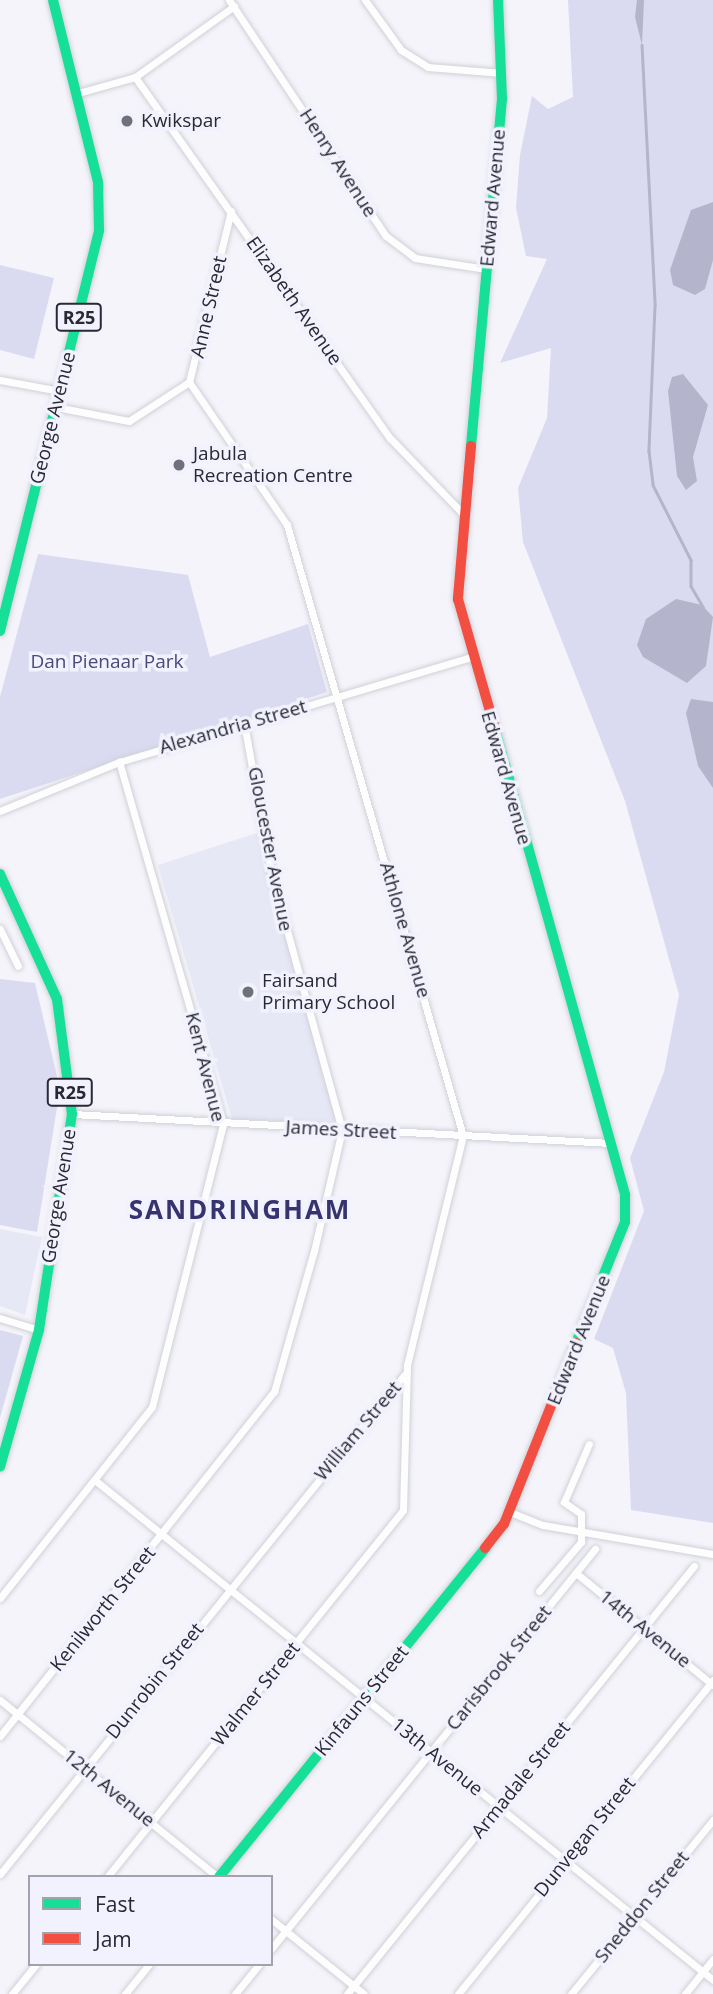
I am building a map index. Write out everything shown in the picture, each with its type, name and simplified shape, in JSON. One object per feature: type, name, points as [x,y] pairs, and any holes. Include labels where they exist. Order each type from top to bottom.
[{"type":"street","name":"George Avenue","points":[[0,631],[99,230],[98,182],[53,0]]},
{"type":"street","points":[[365,0],[401,50],[428,67],[502,73]]},
{"type":"street","name":"Edward Avenue","points":[[498,0],[502,73],[458,599],[471,657],[611,1143],[625,1222],[504,1524]]},
{"type":"street","points":[[78,93],[135,77],[232,3]]},
{"type":"street","name":"Henry Avenue","points":[[232,3],[386,236],[415,258],[486,269]]},
{"type":"street","name":"Elizabeth Avenue","points":[[135,77],[390,438],[464,515]]},
{"type":"street","name":"Anne Street","points":[[56,407],[129,421],[189,382],[231,211]]},
{"type":"street","points":[[0,380],[60,391]]},
{"type":"street","name":"Athlone Avenue","points":[[189,382],[285,518],[339,697],[463,1136],[405,1374],[403,1510]]},
{"type":"street","name":"Alexandria Street","points":[[0,811],[120,762],[471,657]]},
{"type":"street","name":"Gloucester Avenue","points":[[205,1482],[284,1373],[342,1130],[271,872],[244,723]]},
{"type":"street","name":"Kent Avenue","points":[[0,1598],[96,1481],[152,1407],[223,1124],[120,762]]},
{"type":"street","name":"George Avenue","points":[[0,874],[57,999],[72,1114],[37,1327],[1,1459]]},
{"type":"street","points":[[0,929],[18,966]]},
{"type":"street","name":"James Street","points":[[72,1114],[611,1143]]},
{"type":"street","points":[[0,1318],[37,1327]]},
{"type":"street","name":"William Street","points":[[310,1489],[405,1374]]},
{"type":"street","points":[[539,1591],[581,1542],[579,1511],[564,1502],[589,1444]]},
{"type":"street","name":"13th Avenue","points":[[96,1481],[713,1980]]},
{"type":"street","name":"Kenilworth Street","points":[[0,1736],[205,1482]]},
{"type":"street","name":"Dunrobin Street","points":[[0,1874],[310,1489]]},
{"type":"street","name":"Walmer Street","points":[[109,1875],[403,1510]]},
{"type":"street","points":[[510,1512],[582,1530],[713,1554]]},
{"type":"street","name":"Kinfauns Street","points":[[221,1875],[504,1524]]},
{"type":"street","name":"Carisbrook Street","points":[[273,1947],[595,1549]]},
{"type":"street","name":"Armadale Street","points":[[347,1994],[694,1566]]},
{"type":"street","name":"14th Avenue","points":[[576,1573],[712,1683]]},
{"type":"street","name":"Dunvegan Street","points":[[458,1994],[712,1683]]},
{"type":"street","name":"12th Avenue","points":[[0,1700],[217,1875]]},
{"type":"street","name":"Sneddon Street","points":[[571,1994],[713,1820]]},
{"type":"street","points":[[273,1921],[364,1994]]},
{"type":"street","points":[[685,1994],[713,1959]]},
{"type":"street","points":[[12,1994],[34,1966]]},
{"type":"street","points":[[125,1994],[147,1966]]},
{"type":"street","points":[[235,1994],[257,1966]]},
{"type":"shaded area","points":[[637,0],[644,0],[642,45],[635,17]]},
{"type":"shaded area","points":[[713,202],[713,260],[705,289],[695,295],[673,285],[670,270],[691,210]]},
{"type":"shaded area","points":[[683,374],[708,405],[693,457],[697,481],[686,490],[677,476],[668,391],[672,377]]},
{"type":"shaded area","points":[[676,599],[702,605],[713,617],[706,666],[687,683],[643,657],[637,645],[646,619]]},
{"type":"shaded area","points":[[691,699],[713,702],[713,788],[698,766],[686,713]]},
{"type":"shaded area","name":"Fairsand Primary School","points":[[257,833],[337,1124],[232,1119],[158,865]]},
{"type":"shaded area","points":[[0,1229],[42,1237],[25,1315],[0,1306]]},
{"type":"green space","points":[[568,0],[713,0],[713,1523],[631,1510],[626,1393],[613,1348],[594,1339],[644,1211],[630,1158],[664,1072],[679,995],[625,801],[523,542],[518,488],[547,418],[551,348],[500,363],[547,259],[526,256],[516,208],[520,155],[532,96],[548,109],[573,97]]},
{"type":"green space","points":[[0,265],[54,278],[34,359],[0,350]]},
{"type":"green space","name":"Dan Pienaar Park","points":[[38,554],[188,575],[210,657],[308,624],[327,692],[0,799],[0,697]]},
{"type":"green space","points":[[0,979],[35,983],[60,1089],[37,1232],[0,1225]]},
{"type":"green space","points":[[0,1330],[23,1336],[0,1418]]},
{"type":"waterway","points":[[642,45],[655,306],[649,451],[653,485],[691,560],[691,586],[703,607]]},
{"type":"traffic: fast","points":[[0,631],[99,230],[98,182],[53,0]]},
{"type":"traffic: fast","points":[[471,446],[502,99],[498,0]]},
{"type":"traffic: fast","points":[[494,725],[625,1195],[625,1222],[576,1343]]},
{"type":"traffic: fast","points":[[0,874],[57,999],[72,1114],[39,1330],[0,1467]]},
{"type":"traffic: fast","points":[[221,1875],[485,1548]]},
{"type":"traffic: jam","points":[[471,446],[458,599],[494,725]]},
{"type":"traffic: jam","points":[[485,1548],[504,1524],[576,1343]]},
{"type":"place","name":"Kwikspar","points":[[127,121]]},
{"type":"place","name":"Jabula Recreation Centre","points":[[179,465]]},
{"type":"place","name":"Fairsand Primary School","points":[[248,992]]},
{"type":"district","name":"SANDRINGHAM","points":[[240,1210]]}]
